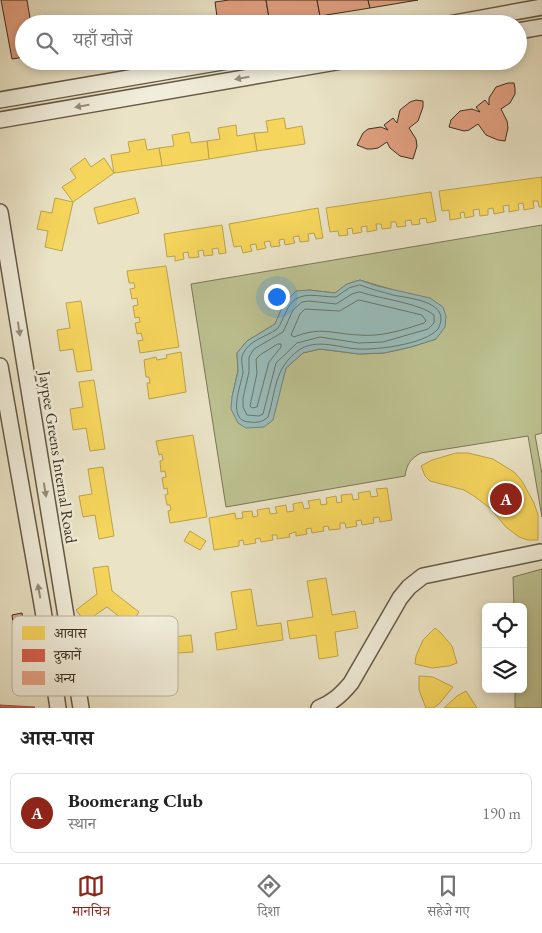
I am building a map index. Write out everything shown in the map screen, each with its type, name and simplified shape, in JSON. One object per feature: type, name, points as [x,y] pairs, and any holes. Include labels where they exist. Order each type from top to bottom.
[{"type":"street","points":[[498,15],[542,7]]},
{"type":"street","points":[[527,30],[542,27]]},
{"type":"street","points":[[0,100],[175,70]]},
{"type":"street","points":[[0,120],[290,70]]},
{"type":"street","name":"Jaypee Greens Internal Road","points":[[0,212],[66,616]]},
{"type":"street","points":[[0,366],[44,616]]},
{"type":"street","points":[[319,708],[341,696],[351,683],[400,598],[409,587],[423,576],[540,552]]},
{"type":"green space","points":[[542,225],[542,433],[535,435],[542,474],[542,517],[528,436],[421,453],[410,462],[405,476],[226,507],[191,284]],"holes":[[[360,280],[400,292],[436,339],[384,353],[359,354],[320,349],[303,353],[286,368],[279,393],[232,397],[238,371],[237,353],[247,341],[275,324],[284,303],[309,290],[335,293],[347,284]]]},
{"type":"green space","points":[[542,569],[542,708],[515,708],[515,693],[527,693],[527,603],[514,603],[513,577]]},
{"type":"water","points":[[360,280],[377,286],[430,298],[443,307],[446,316],[445,327],[436,339],[384,353],[359,354],[320,349],[303,353],[286,368],[273,420],[264,427],[246,428],[238,423],[231,409],[232,397],[238,371],[237,353],[247,341],[275,324],[284,303],[296,291],[309,290],[335,293],[347,284]]},
{"type":"building: आवास","points":[[284,118],[286,129],[302,126],[305,144],[257,151],[254,133],[268,132],[266,121]]},
{"type":"building: आवास","points":[[236,125],[237,136],[254,133],[257,151],[209,159],[207,141],[220,139],[218,128]]},
{"type":"building: आवास","points":[[189,132],[191,143],[207,141],[209,159],[162,166],[159,148],[174,146],[172,135]]},
{"type":"building: आवास","points":[[145,139],[147,150],[159,148],[162,166],[114,173],[111,155],[130,152],[128,142]]},
{"type":"building: आवास","points":[[85,158],[91,167],[104,158],[114,173],[73,202],[62,187],[76,178],[70,169]]},
{"type":"building: आवास","points":[[542,177],[542,207],[539,207],[538,201],[533,201],[534,208],[524,210],[523,203],[518,204],[519,210],[509,212],[509,205],[503,206],[504,212],[494,214],[493,208],[488,209],[488,215],[480,216],[479,209],[473,210],[474,216],[465,218],[464,212],[460,213],[461,218],[450,220],[449,210],[442,211],[439,191]]},
{"type":"building: आवास","points":[[431,192],[436,221],[427,223],[426,218],[419,219],[420,224],[412,225],[411,220],[405,221],[406,226],[397,227],[396,222],[391,222],[391,228],[382,229],[381,224],[376,224],[377,230],[367,232],[367,226],[361,227],[362,232],[353,234],[352,228],[347,229],[348,235],[339,236],[338,231],[330,232],[326,208]]},
{"type":"building: आवास","points":[[55,198],[73,202],[62,251],[45,247],[48,231],[37,229],[41,211],[52,213]]},
{"type":"building: आवास","points":[[135,198],[139,213],[98,224],[94,208]]},
{"type":"building: आवास","points":[[318,208],[323,238],[316,239],[314,233],[308,234],[309,241],[300,242],[299,236],[293,237],[295,243],[285,245],[284,239],[279,240],[280,246],[271,247],[270,241],[264,242],[266,248],[257,250],[256,244],[250,245],[252,251],[243,253],[241,246],[234,247],[229,224]]},
{"type":"building: आवास","points":[[222,225],[226,253],[219,254],[218,248],[212,249],[213,255],[204,256],[203,250],[198,251],[199,257],[189,258],[188,252],[183,253],[184,259],[175,261],[175,256],[167,257],[164,234]]},
{"type":"building: आवास","points":[[166,266],[179,347],[140,353],[138,341],[143,340],[141,333],[137,334],[135,323],[140,322],[139,317],[135,318],[133,306],[138,305],[137,298],[132,299],[130,289],[135,288],[134,283],[129,283],[127,271]]},
{"type":"building: आवास","points":[[81,301],[92,370],[77,372],[73,349],[60,351],[57,330],[70,328],[66,303]]},
{"type":"building: आवास","points":[[181,352],[186,392],[149,399],[147,383],[150,383],[149,377],[146,377],[144,360],[156,357],[157,360],[167,358],[166,355]]},
{"type":"building: आवास","points":[[94,380],[105,449],[90,451],[86,428],[73,430],[70,409],[83,407],[79,382]]},
{"type":"building: आवास","points":[[193,435],[207,517],[170,523],[168,511],[171,510],[170,505],[167,505],[165,495],[168,494],[167,488],[164,489],[162,478],[166,477],[165,471],[161,472],[160,461],[163,460],[162,454],[159,455],[156,441]]},
{"type":"building: आवास","points":[[456,453],[468,453],[493,459],[514,472],[522,481],[534,503],[538,515],[538,540],[528,540],[519,537],[506,527],[491,509],[464,490],[430,481],[425,476],[421,466],[432,460]]},
{"type":"building: आवास","points":[[103,467],[114,536],[99,539],[95,515],[83,517],[79,496],[92,494],[88,469]]},
{"type":"building: आवास","points":[[387,488],[392,520],[380,522],[379,517],[373,518],[374,523],[362,525],[361,520],[356,521],[357,526],[346,528],[345,523],[340,523],[340,529],[329,530],[328,526],[323,527],[324,531],[312,533],[311,528],[306,529],[307,534],[296,536],[296,532],[289,534],[290,537],[277,539],[277,535],[272,535],[273,540],[261,542],[260,538],[255,539],[256,543],[244,545],[243,540],[239,541],[239,546],[214,550],[209,518],[235,513],[236,519],[243,518],[242,512],[252,511],[253,517],[258,516],[257,510],[269,508],[270,514],[277,513],[275,507],[286,505],[287,512],[294,511],[293,504],[302,502],[304,509],[310,508],[308,501],[320,499],[321,505],[327,504],[326,498],[336,496],[337,503],[342,502],[341,495],[352,494],[353,500],[359,499],[358,493],[370,491],[371,497],[378,496],[376,489]]},
{"type":"building: आवास","points":[[190,531],[206,541],[200,550],[184,541]]},
{"type":"building: आवास","points":[[108,566],[112,591],[139,612],[136,616],[118,616],[107,607],[94,616],[80,616],[76,610],[97,594],[93,568]]},
{"type":"building: आवास","points":[[326,578],[332,615],[355,611],[358,628],[335,632],[338,656],[319,659],[316,635],[290,639],[287,621],[313,617],[307,581]]},
{"type":"building: आवास","points":[[251,589],[257,626],[281,623],[283,640],[217,650],[215,633],[237,629],[231,592]]},
{"type":"building: आवास","points":[[435,628],[452,646],[457,663],[432,668],[415,664],[416,656],[423,640]]},
{"type":"building: आवास","points":[[191,635],[193,652],[178,653],[178,637]]},
{"type":"building: आवास","points":[[419,676],[433,677],[453,687],[439,704],[433,708],[426,708],[419,690]]},
{"type":"building: आवास","points":[[466,691],[477,708],[444,708],[457,696]]},
{"type":"building: दुकानें","points":[[0,705],[35,707],[0,708]]},
{"type":"building: अन्य","points":[[1,0],[27,0],[30,15],[15,15],[15,58],[12,59]]},
{"type":"building: अन्य","points":[[266,0],[268,15],[217,15],[215,2]]},
{"type":"building: अन्य","points":[[266,0],[317,0],[320,15],[268,15]]},
{"type":"building: अन्य","points":[[317,0],[368,0],[370,8],[326,15],[320,15]]},
{"type":"building: अन्य","points":[[368,0],[418,0],[370,8]]},
{"type":"building: अन्य","points":[[514,83],[515,94],[510,103],[501,109],[508,128],[505,141],[486,135],[478,124],[464,131],[449,127],[451,120],[460,111],[472,109],[480,112],[476,107],[485,100],[489,105],[489,98],[496,87]]},
{"type":"building: अन्य","points":[[416,100],[423,101],[423,107],[418,121],[409,128],[416,139],[417,146],[413,159],[400,156],[390,148],[387,142],[378,148],[372,149],[357,145],[363,133],[368,129],[381,127],[388,130],[384,125],[393,118],[397,123],[400,110]]},
{"type":"building: अन्य","points":[[22,613],[22,616],[12,616]]},
{"type":"place","name":"Boomerang Club","points":[[506,499]]}]
